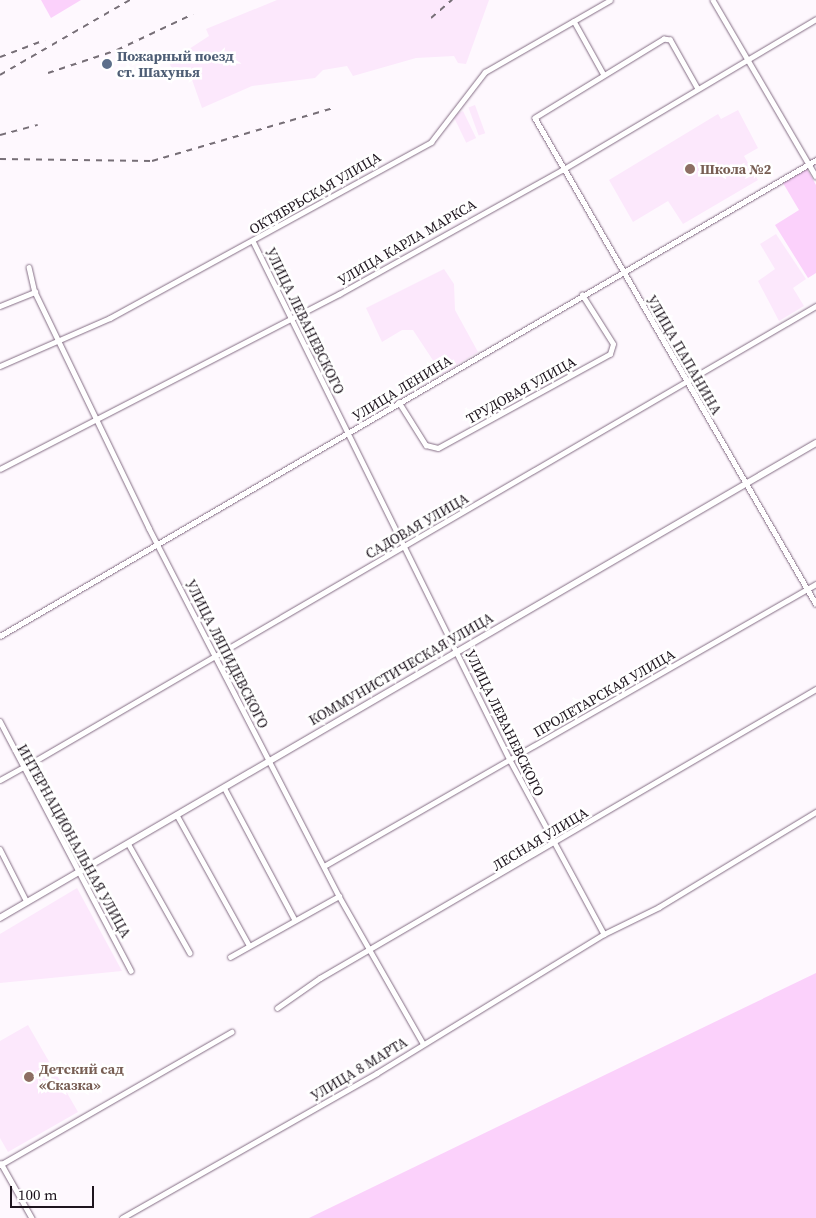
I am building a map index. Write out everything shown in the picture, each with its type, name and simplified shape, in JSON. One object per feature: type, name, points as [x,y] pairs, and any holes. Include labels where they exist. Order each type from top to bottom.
[{"type":"street","name":"ОКТЯБРЬСКАЯ УЛИЦА","points":[[0,366],[60,343],[253,241],[431,142],[486,72],[610,0]]},
{"type":"street","points":[[713,0],[816,176]]},
{"type":"street","name":"УЛИЦА КАРЛА МАРКСА","points":[[0,469],[291,319],[562,170],[816,19]]},
{"type":"street","points":[[574,21],[603,73],[667,38],[698,88]]},
{"type":"street","name":"УЛИЦА ПАПАНИНА","points":[[603,73],[535,116],[562,170],[816,604]]},
{"type":"street","name":"УЛИЦА ЛЕНИНА","points":[[0,636],[622,271],[816,160]]},
{"type":"street","name":"УЛИЦА ЛЕВАНЕВСКОГО","points":[[253,241],[510,760],[553,843],[604,934]]},
{"type":"street","name":"УЛИЦА ЛЯПИДЕВСКОГО","points":[[29,267],[35,292],[94,420],[339,896],[369,952],[423,1043]]},
{"type":"street","points":[[0,306],[35,292]]},
{"type":"street","name":"ТРУДОВАЯ УЛИЦА","points":[[399,402],[426,444],[438,448],[610,354],[613,344],[582,295]]},
{"type":"street","name":"САДОВАЯ УЛИЦА","points":[[28,765],[215,654],[816,306]]},
{"type":"street","name":"КОММУНИСТИЧЕСКАЯ УЛИЦА","points":[[0,918],[816,443]]},
{"type":"street","name":"ПРОЛЕТАРСКАЯ УЛИЦА","points":[[324,866],[816,584]]},
{"type":"street","name":"ЛЕСНАЯ УЛИЦА","points":[[276,1008],[320,978],[369,952],[816,689]]},
{"type":"street","name":"ИНТЕРНАЦИОНАЛЬНАЯ УЛИЦА","points":[[0,721],[22,768],[131,971]]},
{"type":"street","points":[[0,780],[22,768]]},
{"type":"street","points":[[224,787],[295,920]]},
{"type":"street","points":[[604,934],[615,931],[816,812]]},
{"type":"street","points":[[177,815],[249,945]]},
{"type":"street","points":[[128,843],[190,953]]},
{"type":"street","points":[[0,848],[28,902]]},
{"type":"street","points":[[230,957],[339,896]]},
{"type":"street","name":"УЛИЦА 8 МАРТА","points":[[122,1218],[423,1043],[604,934]]},
{"type":"street","points":[[32,1218],[0,1163],[231,1032]]},
{"type":"shaded area","points":[[41,0],[81,0],[51,18]]},
{"type":"shaded area","points":[[277,0],[489,0],[466,64],[458,63],[454,56],[416,58],[353,76],[347,66],[323,70],[315,78],[252,86],[202,108],[190,74],[176,79],[169,62],[209,36],[206,29]]},
{"type":"shaded area","points":[[475,105],[485,133],[479,136],[468,107]]},
{"type":"shaded area","name":"Школа №2","points":[[738,110],[758,148],[744,156],[758,180],[683,224],[668,201],[633,222],[609,180],[718,114],[721,119]]},
{"type":"shaded area","points":[[463,111],[476,138],[466,143],[453,116]]},
{"type":"shaded area","points":[[807,169],[816,185],[816,273],[808,278],[775,225],[799,210],[783,183]]},
{"type":"shaded area","points":[[776,234],[806,279],[793,288],[804,306],[779,321],[758,281],[775,269],[760,244]]},
{"type":"shaded area","points":[[444,269],[454,284],[455,310],[478,352],[442,374],[413,330],[402,330],[382,342],[366,308]]},
{"type":"shaded area","points":[[77,888],[122,971],[0,983],[0,934]]},
{"type":"shaded area","points":[[816,973],[816,1218],[309,1218]]},
{"type":"shaded area","name":"Детский сад «Сказка»","points":[[28,1025],[78,1112],[8,1152],[0,1138],[0,1041]]},
{"type":"railway","points":[[0,75],[130,0]]},
{"type":"railway","points":[[431,18],[452,0]]},
{"type":"railway","points":[[48,73],[117,50],[193,14]]},
{"type":"railway","points":[[0,57],[45,40]]},
{"type":"railway","points":[[0,159],[152,161],[333,108]]},
{"type":"railway","points":[[0,135],[38,125]]},
{"type":"place","name":"Пожарный поезд ст. Шахунья","points":[[107,64]]},
{"type":"place","name":"Школа №2","points":[[690,169]]},
{"type":"place","name":"Детский сад «Сказка»","points":[[29,1077]]}]
